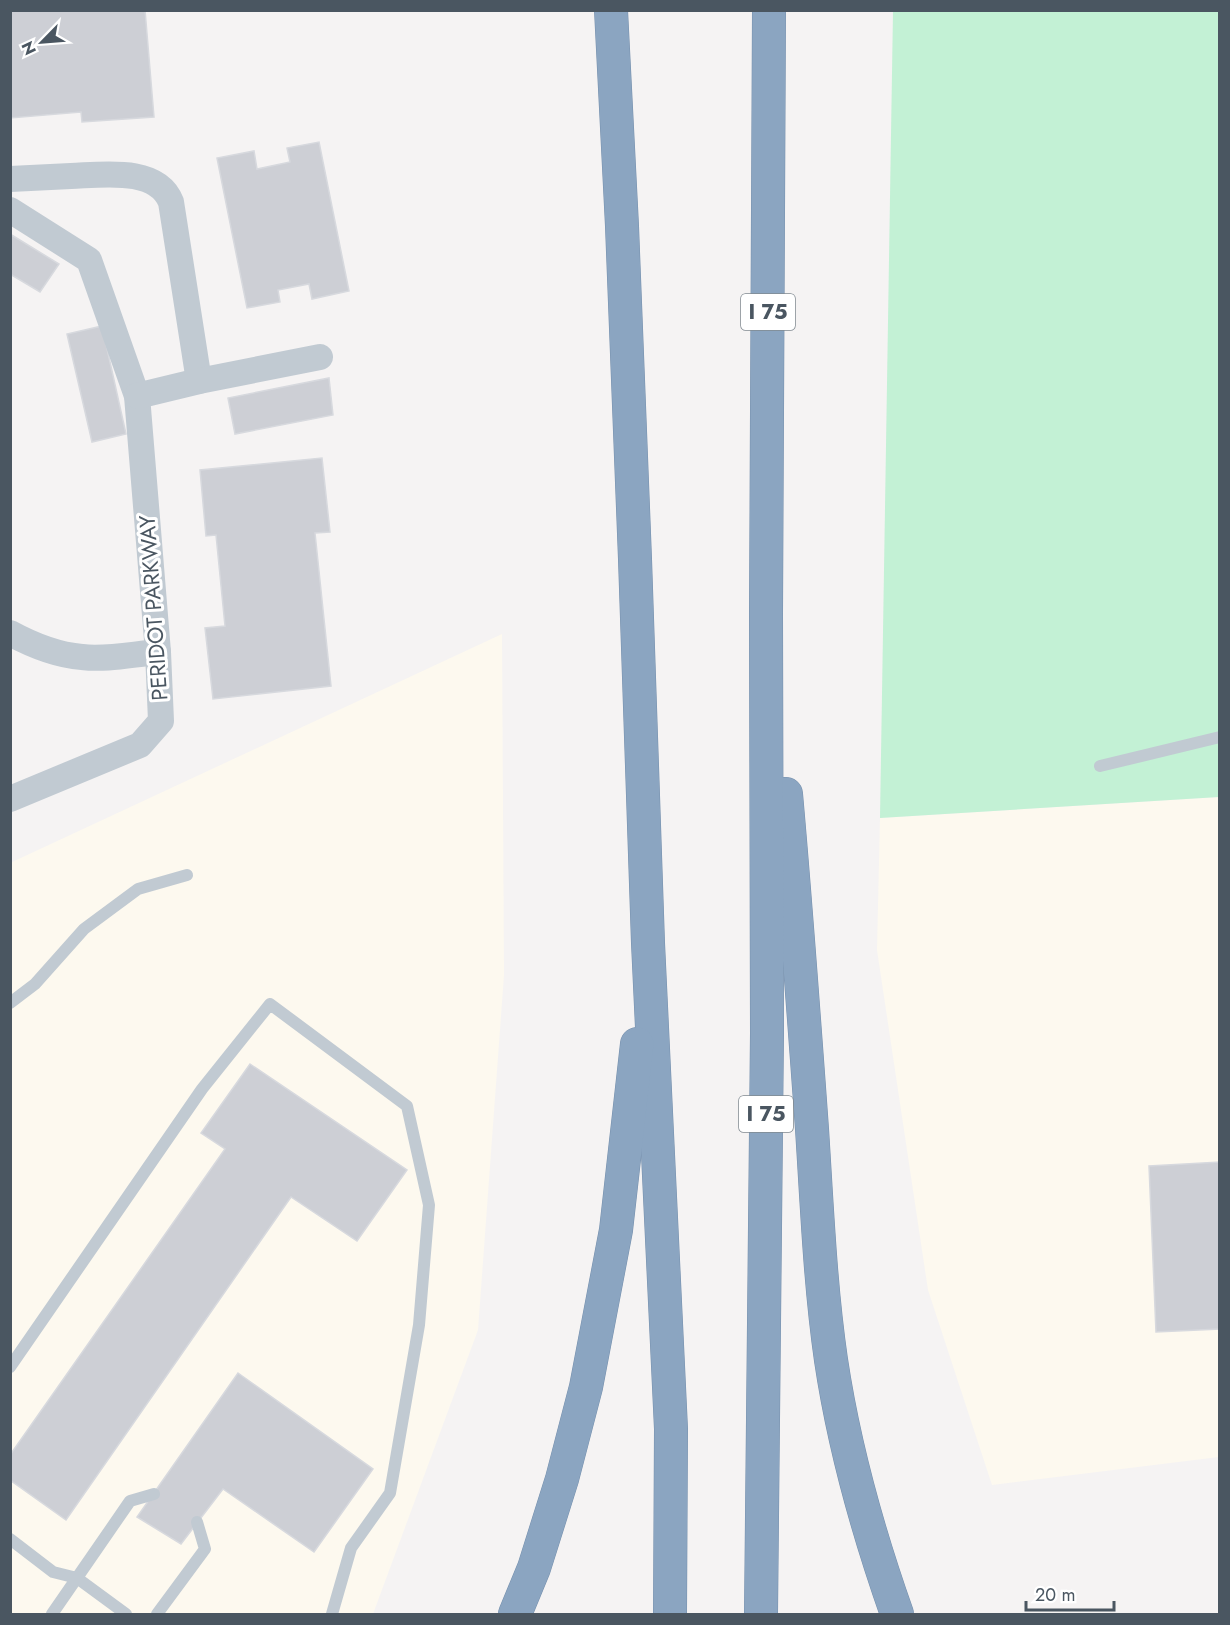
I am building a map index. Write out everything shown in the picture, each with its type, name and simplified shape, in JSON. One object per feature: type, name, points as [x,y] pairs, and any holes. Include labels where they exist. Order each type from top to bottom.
[{"type":"highway","points":[[611,10],[622,226],[648,944],[671,1429],[670,1614]]},
{"type":"highway","name":"I 75","points":[[761,1614],[767,1033],[766,614],[769,10]]},
{"type":"highway","points":[[766,614],[785,779],[800,950],[824,1298],[831,1361],[848,1447],[865,1514],[897,1614]]},
{"type":"highway","points":[[515,1614],[534,1568],[555,1502],[586,1388],[616,1230],[648,944]]},
{"type":"street","points":[[10,179],[123,174],[150,180],[168,194],[199,381]]},
{"type":"street","name":"PERIDOT PARKWAY","points":[[10,210],[89,260],[137,396],[158,652],[160,721],[140,745],[10,799]]},
{"type":"street","points":[[137,396],[320,357]]},
{"type":"street","points":[[10,633],[53,651],[83,657],[158,652]]},
{"type":"lane","points":[[1100,766],[1220,737]]},
{"type":"lane","points":[[10,1003],[35,984],[84,929],[138,889],[187,874]]},
{"type":"lane","points":[[10,1367],[202,1089],[270,1004],[407,1106],[429,1205],[419,1325],[390,1493],[351,1548],[332,1614]]},
{"type":"lane","points":[[52,1614],[130,1501],[154,1494]]},
{"type":"lane","points":[[157,1614],[205,1550],[197,1522]]},
{"type":"lane","points":[[10,1539],[54,1572],[77,1578],[126,1614]]},
{"type":"shaded area","points":[[502,634],[504,975],[478,1330],[373,1614],[11,1614],[10,863]]},
{"type":"shaded area","points":[[1219,797],[1219,1457],[992,1485],[928,1290],[877,950],[880,818]]},
{"type":"green space","points":[[893,11],[1219,11],[1219,797],[880,818]]},
{"type":"building","points":[[10,10],[145,10],[154,117],[82,122],[81,112],[10,118]]},
{"type":"building","points":[[319,142],[349,291],[312,299],[309,284],[278,290],[280,302],[247,308],[217,158],[254,151],[257,169],[290,162],[287,148]]},
{"type":"building","points":[[10,234],[59,264],[40,292],[10,274]]},
{"type":"building","points":[[102,326],[126,434],[92,442],[67,334]]},
{"type":"building","points":[[329,378],[333,415],[235,434],[228,398]]},
{"type":"building","points":[[322,458],[330,532],[315,533],[331,686],[213,699],[205,628],[225,626],[216,535],[206,536],[200,470]]},
{"type":"building","points":[[250,1064],[407,1170],[357,1241],[291,1197],[66,1520],[10,1480],[10,1455],[225,1149],[201,1133]]},
{"type":"building","points":[[1220,1162],[1220,1329],[1156,1332],[1149,1166]]},
{"type":"building","points":[[238,1373],[373,1469],[314,1552],[223,1489],[181,1544],[137,1517]]}]
